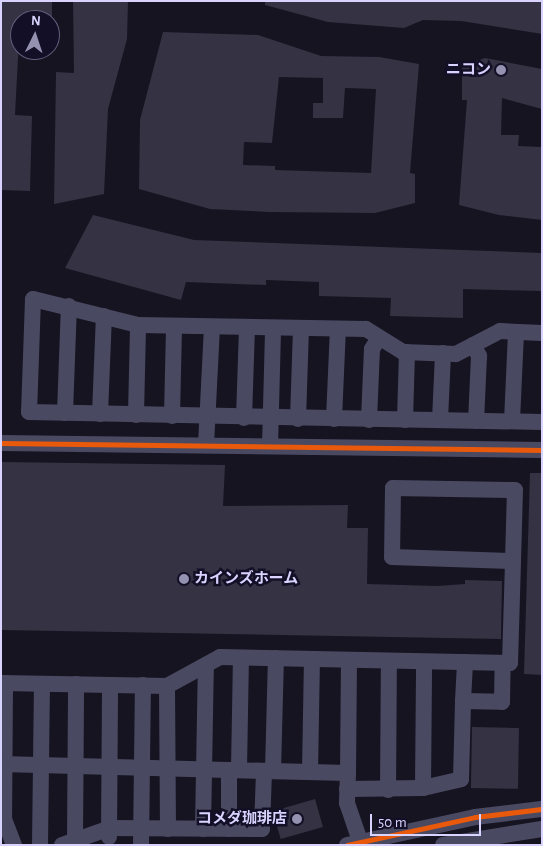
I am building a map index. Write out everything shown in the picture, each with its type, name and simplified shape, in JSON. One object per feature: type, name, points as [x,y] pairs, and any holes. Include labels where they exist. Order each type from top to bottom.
[{"type":"street","points":[[542,333],[500,332],[456,354],[407,352],[366,329],[138,326],[69,306],[34,299],[30,412],[244,418],[542,422]]},
{"type":"street","points":[[65,413],[69,306]]},
{"type":"street","points":[[100,414],[104,316]]},
{"type":"street","points":[[136,414],[138,326]]},
{"type":"street","points":[[172,416],[174,326]]},
{"type":"street","points":[[206,445],[212,327]]},
{"type":"street","points":[[244,418],[247,328]]},
{"type":"street","points":[[270,446],[273,329]]},
{"type":"street","points":[[298,419],[301,329]]},
{"type":"street","points":[[334,419],[338,329]]},
{"type":"street","points":[[512,421],[516,332]]},
{"type":"street","points":[[370,420],[372,348],[379,338]]},
{"type":"street","points":[[473,345],[479,356],[476,421]]},
{"type":"street","points":[[405,420],[407,352]]},
{"type":"street","points":[[444,354],[448,420],[454,448]]},
{"type":"street","points":[[1,443],[542,450]]},
{"type":"street","points":[[14,845],[4,820],[3,683],[167,686],[220,657],[510,663],[516,490],[393,488],[392,557],[513,561]]},
{"type":"street","points":[[228,829],[234,770],[241,658]]},
{"type":"street","points":[[76,684],[76,843],[109,838],[141,837],[168,829],[262,829],[269,771],[276,658]]},
{"type":"street","points":[[310,772],[312,659]]},
{"type":"street","points":[[349,660],[347,803],[354,843],[474,818],[542,809]]},
{"type":"street","points":[[388,790],[389,661]]},
{"type":"street","points":[[423,788],[424,662]]},
{"type":"street","points":[[3,764],[310,772],[388,790],[423,788],[461,779],[465,662]]},
{"type":"street","points":[[464,701],[502,702],[503,663]]},
{"type":"street","points":[[203,829],[206,665]]},
{"type":"street","points":[[40,845],[42,684]]},
{"type":"street","points":[[109,838],[111,767],[110,685]]},
{"type":"street","points":[[141,837],[143,685]]},
{"type":"street","points":[[167,686],[168,829]]},
{"type":"street","points":[[443,845],[542,829]]},
{"type":"building","points":[[1,1],[52,1],[52,10],[10,10],[10,60],[18,60],[15,115],[32,116],[30,191],[1,190]]},
{"type":"building","points":[[73,1],[128,1],[127,39],[108,109],[104,194],[54,204],[56,72],[74,73]]},
{"type":"building","points":[[265,1],[542,1],[542,34],[461,21],[423,20],[404,28],[328,22],[265,5]]},
{"type":"building","points":[[163,32],[258,35],[321,56],[379,57],[419,64],[410,173],[415,174],[415,203],[375,213],[269,212],[210,209],[139,189],[140,120]],"holes":[[[279,77],[323,78],[323,103],[313,103],[313,118],[343,118],[345,88],[376,89],[371,173],[275,170],[275,166],[243,165],[244,142],[272,143]]]},
{"type":"building","points":[[485,58],[542,69],[542,109],[502,98],[501,135],[519,135],[518,146],[542,147],[542,220],[499,215],[459,205],[467,100],[462,100],[462,66]]},
{"type":"building","points":[[93,215],[194,240],[542,253],[542,291],[463,289],[463,318],[390,316],[391,298],[319,296],[319,282],[266,280],[266,285],[186,282],[181,300],[65,268]]},
{"type":"building","name":"カインズホーム","points":[[1,462],[225,465],[223,506],[348,505],[347,528],[368,528],[367,584],[437,586],[465,584],[465,580],[502,581],[501,639],[1,630]]},
{"type":"building","points":[[530,473],[542,473],[542,675],[524,674]]},
{"type":"building","points":[[472,727],[519,728],[518,789],[471,788]]},
{"type":"building","name":"コメダ珈琲店","points":[[315,799],[323,827],[281,839],[273,811]]},
{"type":"cycle path","points":[[1,443],[542,450]]},
{"type":"cycle path","points":[[347,845],[475,817],[542,809]]},
{"type":"place","name":"ニコン","points":[[501,70]]},
{"type":"place","name":"カインズホーム","points":[[184,579]]},
{"type":"place","name":"コメダ珈琲店","points":[[297,819]]}]
